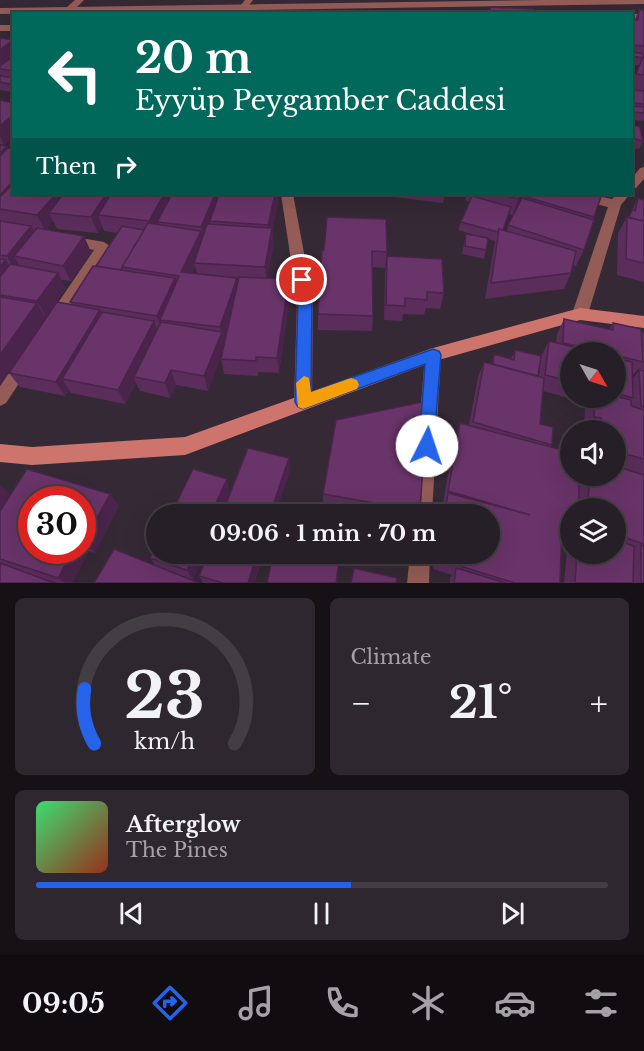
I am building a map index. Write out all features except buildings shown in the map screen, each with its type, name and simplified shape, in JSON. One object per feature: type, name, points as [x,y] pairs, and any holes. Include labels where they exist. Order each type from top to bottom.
[{"type":"main road","points":[[0,453],[32,456],[185,446],[433,355],[580,314],[644,322]]},
{"type":"street","points":[[70,9],[80,0]]},
{"type":"street","points":[[0,10],[246,3],[644,1]]},
{"type":"street","points":[[633,184],[644,171]]},
{"type":"street","points":[[287,195],[305,301],[303,402]]},
{"type":"street","points":[[580,314],[620,199],[582,195]]},
{"type":"street","points":[[46,332],[104,248],[59,239]]},
{"type":"street","points":[[0,398],[33,351]]},
{"type":"street","points":[[423,504],[433,355]]},
{"type":"street","points":[[418,583],[419,564]]},
{"type":"slow traffic","points":[[304,383],[303,402],[351,385]]},
{"type":"route","points":[[302,280],[305,301],[303,402],[433,355],[427,446]]}]
